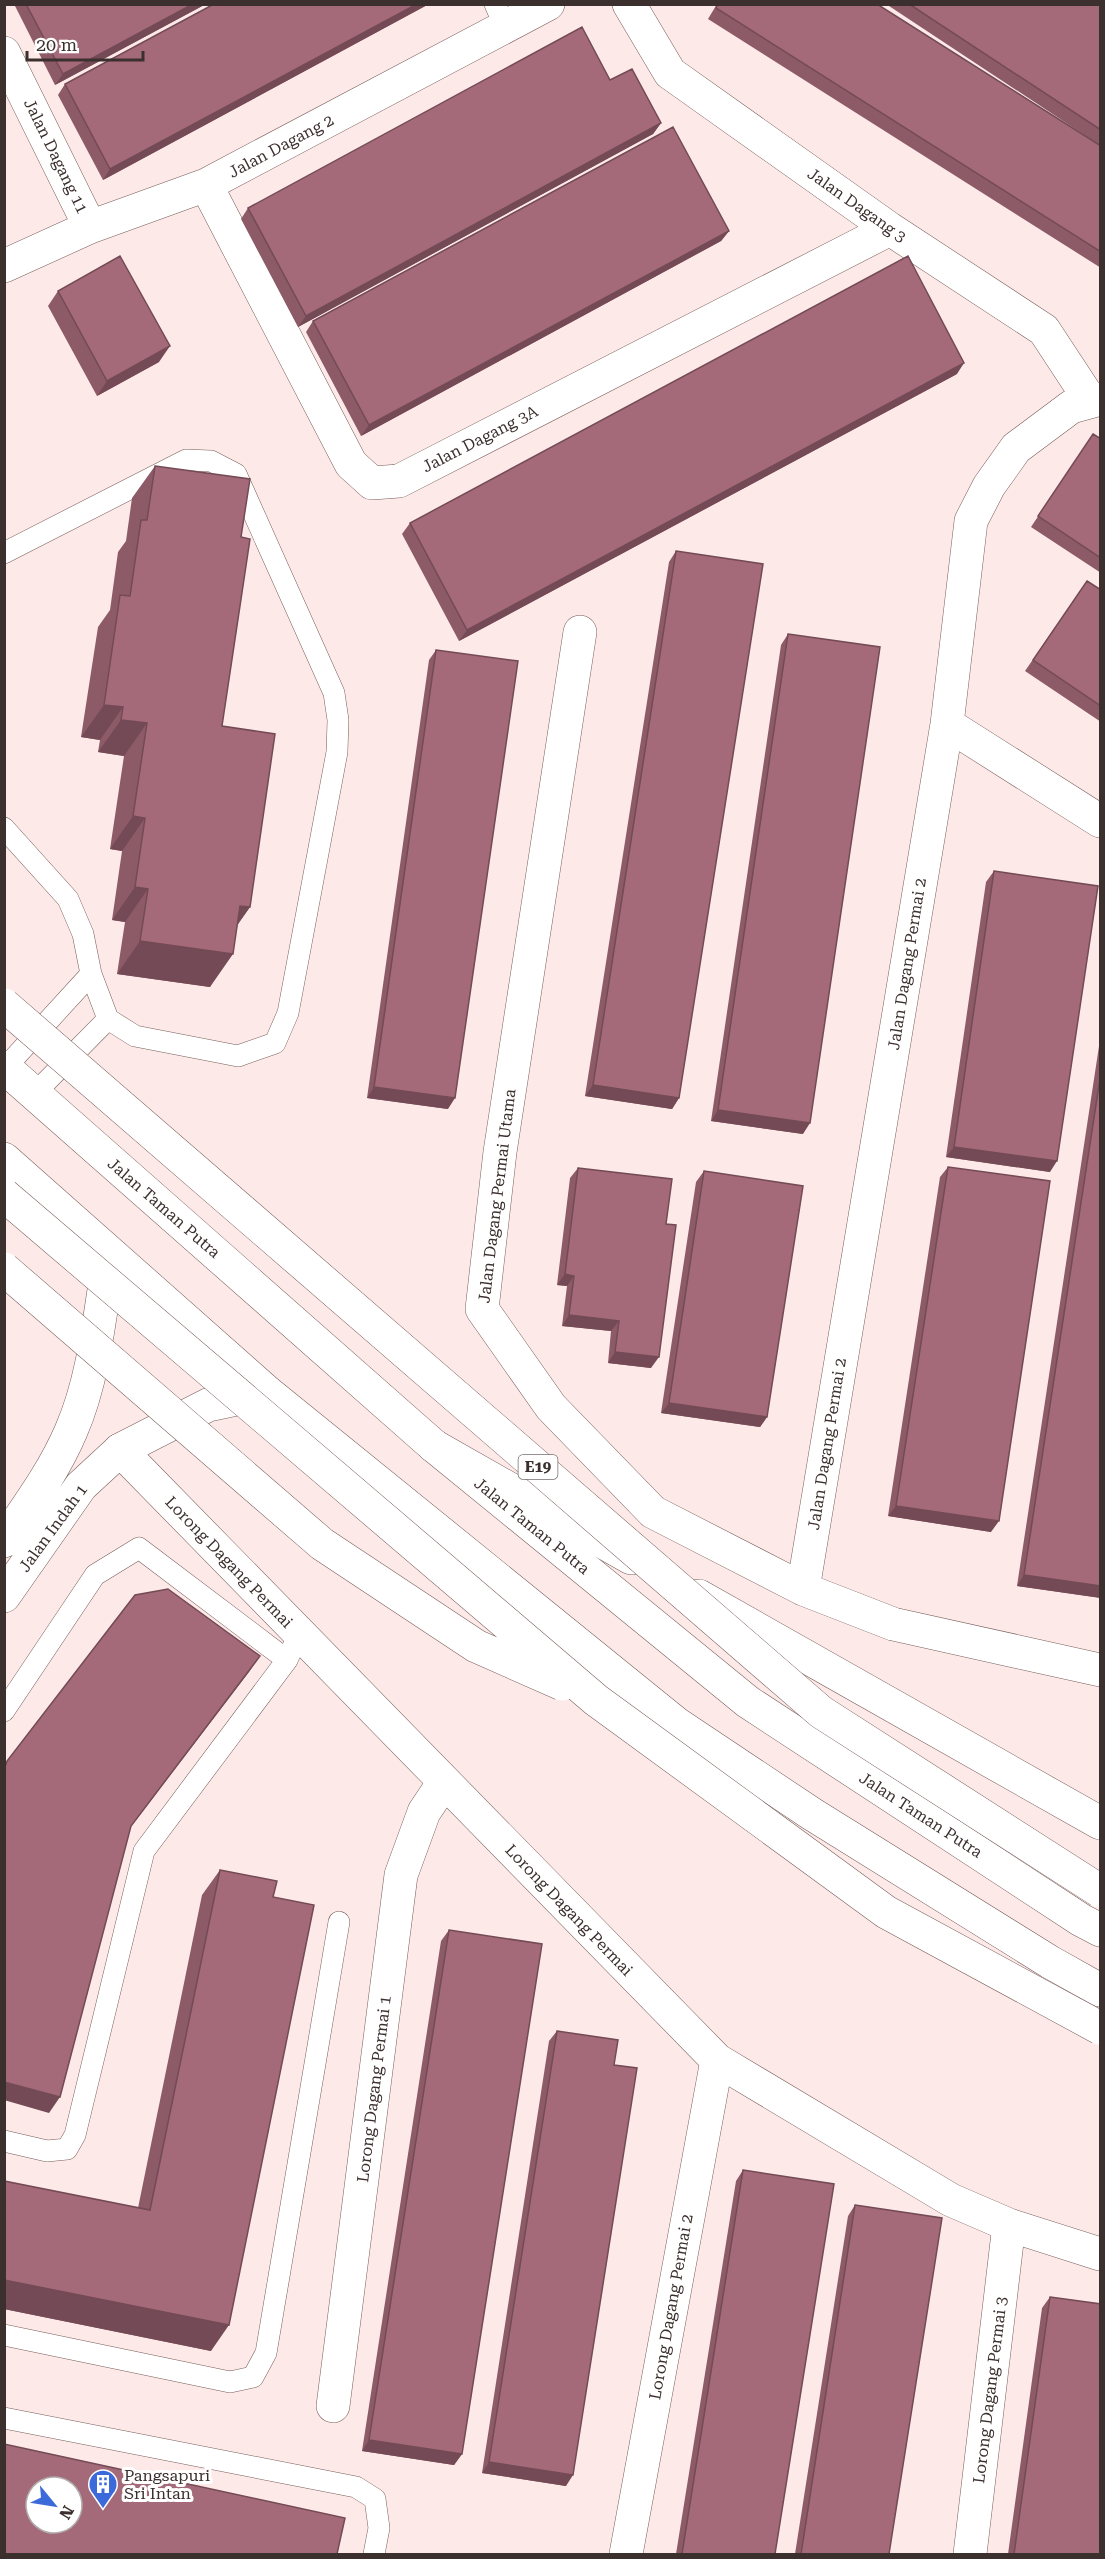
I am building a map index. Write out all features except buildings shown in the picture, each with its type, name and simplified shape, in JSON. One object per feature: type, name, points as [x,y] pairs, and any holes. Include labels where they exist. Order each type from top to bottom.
[{"type":"main road","name":"Jalan Dagang 2","points":[[4,266],[90,227],[207,185],[500,16],[548,4]]},
{"type":"main road","name":"Jalan Dagang 3","points":[[629,4],[670,74],[890,229],[1044,330],[1095,399]]},
{"type":"main road","name":"Jalan Dagang 11","points":[[4,53],[90,227]]},
{"type":"main road","name":"Jalan Dagang 3A","points":[[207,185],[351,464],[372,483],[399,481],[890,229]]},
{"type":"main road","name":"Jalan Dagang Permai 2","points":[[803,1589],[947,724],[971,521],[989,486],[1016,448],[1071,407],[1095,399]]},
{"type":"main road","name":"Jalan Dagang Permai Utama","points":[[580,632],[500,1152],[482,1309],[551,1407],[653,1512],[803,1589],[892,1624],[1101,1670]]},
{"type":"main road","points":[[947,724],[1101,821]]},
{"type":"main road","name":"E19","points":[[4,1005],[820,1712],[1101,1891]]},
{"type":"main road","name":"Jalan Taman Putra","points":[[4,1068],[434,1446],[748,1702],[1071,1914],[1101,1930]]},
{"type":"main road","points":[[4,1159],[267,1392],[677,1724],[812,1814],[1050,1962],[1101,1990]]},
{"type":"main road","points":[[4,1195],[596,1700],[886,1912],[1101,2028]]},
{"type":"main road","name":"Jalan Indah 1","points":[[4,1541],[42,1485],[71,1431],[90,1370],[110,1253]]},
{"type":"main road","points":[[4,1269],[322,1544],[476,1646],[596,1700]]},
{"type":"main road","name":"Jalan Indah 1","points":[[4,1596],[81,1486],[120,1450],[208,1405],[267,1392]]},
{"type":"main road","points":[[434,1446],[1101,1823]]},
{"type":"main road","name":"Lorong Dagang Permai","points":[[120,1450],[293,1647],[444,1782],[717,2060],[951,2200],[1009,2225],[1101,2254]]},
{"type":"main road","name":"Lorong Dagang Permai 1","points":[[333,2406],[401,1875],[424,1812],[444,1782]]},
{"type":"main road","name":"Lorong Dagang Permai 2","points":[[626,2554],[717,2060]]},
{"type":"main road","name":"Lorong Dagang Permai 3","points":[[970,2554],[1009,2225]]},
{"type":"lane","points":[[4,553],[186,460],[210,461],[236,474],[334,693],[338,720],[337,752],[288,1013],[275,1042],[238,1056],[135,1036],[108,1019],[92,974],[83,934],[68,899],[4,828]]},
{"type":"lane","points":[[4,1068],[92,974]]},
{"type":"lane","points":[[34,1094],[108,1019]]},
{"type":"lane","points":[[4,1711],[11,1685],[95,1575],[139,1548],[293,1647],[144,1851],[75,2135],[67,2149],[47,2151],[4,2141]]},
{"type":"lane","points":[[4,2335],[230,2382],[253,2377],[266,2353],[339,1922]]},
{"type":"lane","points":[[4,2418],[356,2487],[375,2499],[379,2528],[374,2554]]},
{"type":"place","name":"Pangsapuri Sri Intan","points":[[103,2510]]}]
